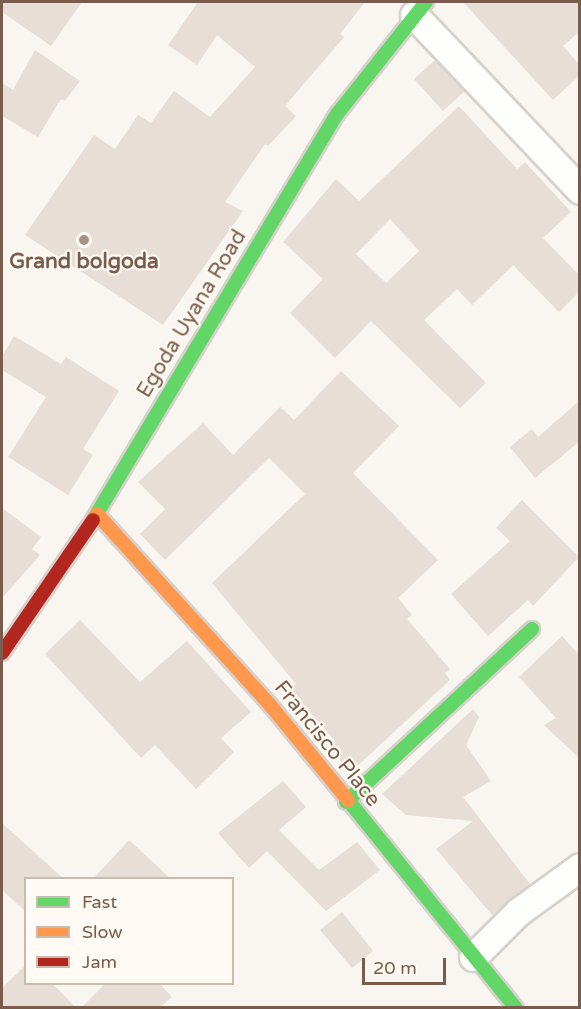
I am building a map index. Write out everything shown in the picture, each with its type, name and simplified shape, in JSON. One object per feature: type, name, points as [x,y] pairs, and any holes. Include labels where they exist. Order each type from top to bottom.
[{"type":"street","points":[[420,8],[579,190]]},
{"type":"street","name":"Egoda Uyana Road","points":[[2,653],[97,514],[338,113],[420,8]]},
{"type":"street","name":"Francisco Place","points":[[97,514],[271,706],[346,802],[516,1008]]},
{"type":"street","points":[[346,802],[532,629]]},
{"type":"street","points":[[473,957],[518,912],[579,867]]},
{"type":"building","points":[[2,2],[82,2],[51,46],[2,12]]},
{"type":"building","points":[[198,2],[365,2],[340,34],[344,37],[285,106],[296,116],[268,146],[265,144],[225,202],[243,211],[163,325],[25,235],[94,135],[115,149],[138,115],[151,123],[174,91],[210,117],[255,67],[217,35],[197,65],[168,45]]},
{"type":"building","points":[[463,2],[579,2],[579,32],[563,46],[579,64],[579,76],[553,100]]},
{"type":"building","points":[[35,50],[80,81],[65,101],[61,99],[38,137],[2,116],[2,83],[13,90]]},
{"type":"building","points":[[435,60],[465,91],[443,111],[414,79]]},
{"type":"building","points":[[459,106],[517,169],[525,162],[571,212],[543,238],[579,275],[579,292],[559,312],[513,265],[472,305],[457,289],[424,320],[486,383],[460,408],[371,321],[335,358],[290,313],[323,279],[283,242],[336,179],[359,201]],"holes":[[[390,219],[419,251],[386,283],[356,254]]]},
{"type":"building","points":[[14,336],[61,364],[66,357],[119,391],[83,449],[93,455],[68,495],[8,457],[46,397],[2,370],[2,357]]},
{"type":"building","points":[[341,371],[399,426],[353,473],[438,560],[398,598],[412,615],[407,619],[450,669],[445,673],[450,680],[351,772],[328,747],[335,741],[290,689],[296,684],[212,583],[305,494],[269,458],[165,560],[140,534],[165,509],[138,482],[203,423],[233,455],[280,407],[294,420]]},
{"type":"building","points":[[579,401],[579,442],[535,478],[510,447],[532,429],[538,437]]},
{"type":"building","points":[[522,500],[579,557],[533,606],[528,600],[488,636],[451,594],[510,541],[496,528]]},
{"type":"building","points":[[2,508],[41,537],[32,549],[40,555],[2,598]]},
{"type":"building","points":[[80,620],[140,682],[187,641],[251,712],[221,738],[234,752],[196,789],[155,745],[141,758],[45,654]]},
{"type":"building","points":[[562,636],[579,655],[579,758],[544,725],[556,718],[519,677]]},
{"type":"building","points":[[473,709],[479,717],[466,745],[491,781],[463,797],[530,884],[492,915],[436,849],[473,821],[406,815],[382,794]]},
{"type":"building","points":[[283,781],[306,807],[279,830],[319,870],[357,842],[380,870],[326,911],[267,851],[249,868],[218,833]]},
{"type":"building","points":[[2,823],[62,877],[24,877],[24,910],[2,890]]},
{"type":"building","points":[[129,840],[169,877],[95,877]]},
{"type":"building","points":[[342,912],[373,951],[352,968],[320,930]]},
{"type":"building","points":[[24,967],[24,985],[54,985],[76,1008],[2,1008],[2,988]]},
{"type":"building","points":[[104,985],[161,985],[172,997],[159,1008],[81,1008]]},
{"type":"traffic: fast","points":[[93,520],[338,113],[426,2]]},
{"type":"traffic: fast","points":[[346,802],[532,629]]},
{"type":"traffic: fast","points":[[348,800],[516,1008]]},
{"type":"traffic: slow","points":[[97,514],[271,706],[348,800]]},
{"type":"traffic: jam","points":[[2,653],[93,520]]},
{"type":"place","name":"Grand bolgoda","points":[[84,240]]}]
